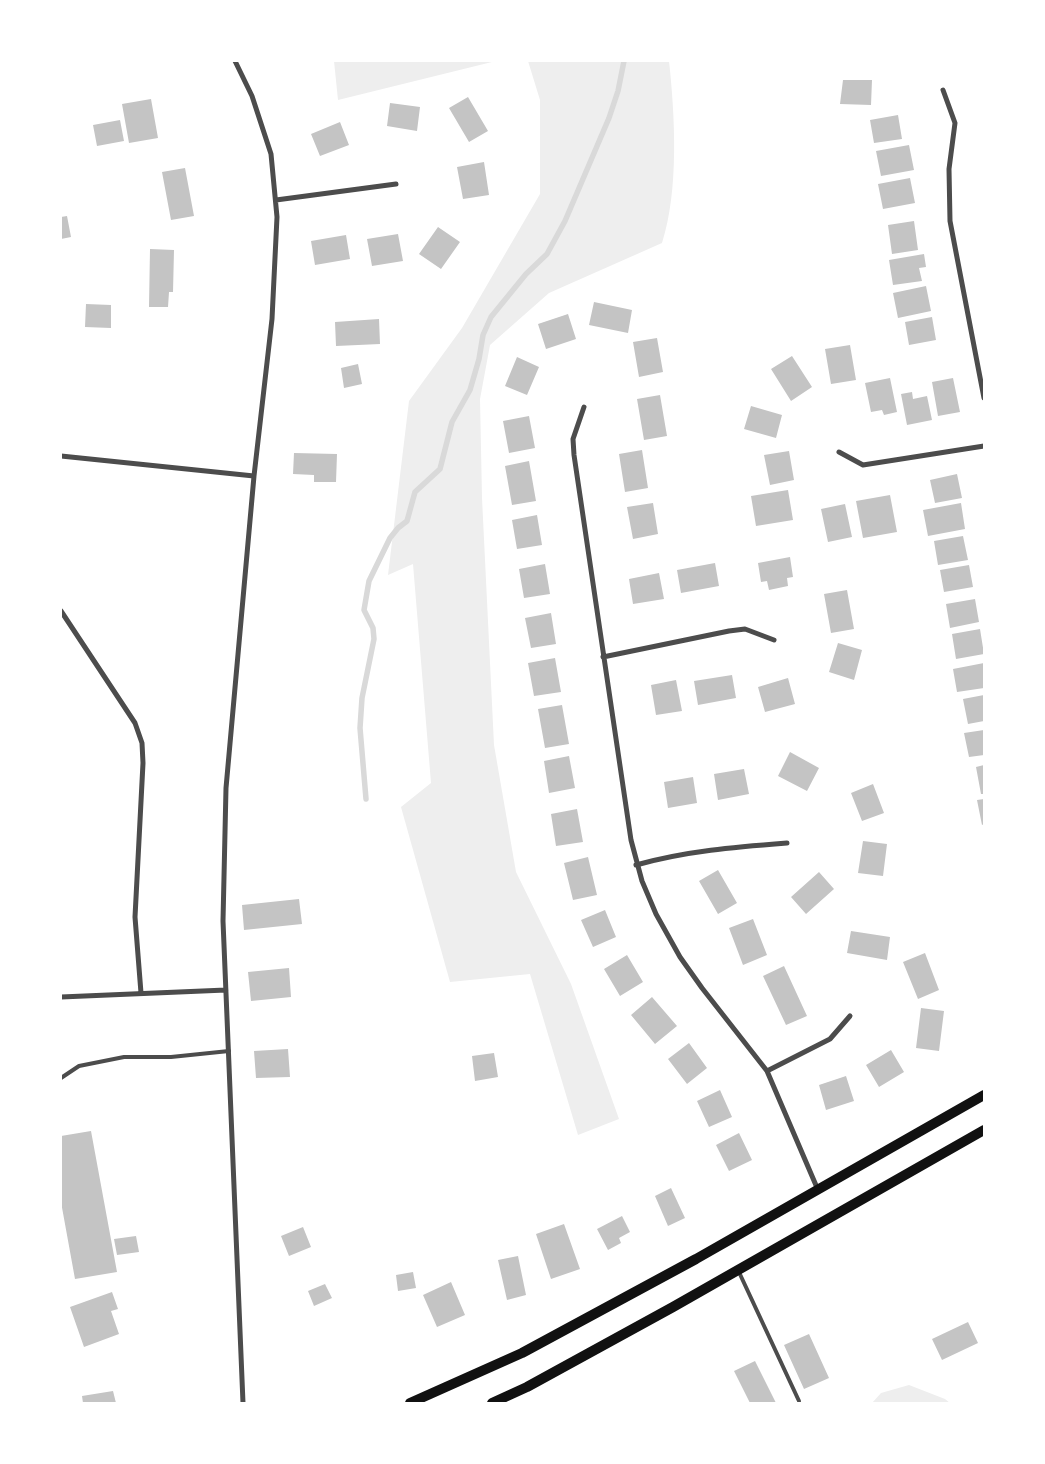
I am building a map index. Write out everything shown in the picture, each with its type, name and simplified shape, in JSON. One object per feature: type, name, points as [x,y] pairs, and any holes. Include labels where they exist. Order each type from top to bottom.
[{"type":"main road","points":[[410,1403],[522,1354],[818,1190],[984,1095]]},
{"type":"main road","points":[[492,1403],[588,1354],[984,1130]]},
{"type":"street","points":[[236,61],[264,128],[271,154],[276,200],[276,268],[254,476],[226,788],[223,860],[226,990],[243,1403]]},
{"type":"street","points":[[943,90],[955,123],[950,169],[950,221],[984,398]]},
{"type":"street","points":[[276,200],[396,184]]},
{"type":"street","points":[[584,407],[573,438],[574,455],[603,657],[636,865],[656,914],[680,957],[767,1071],[818,1190]]},
{"type":"street","points":[[839,452],[863,465],[984,446]]},
{"type":"street","points":[[61,456],[254,476]]},
{"type":"street","points":[[61,611],[135,723],[142,743],[144,763],[135,917],[141,993]]},
{"type":"street","points":[[603,657],[729,630],[744,630],[774,640]]},
{"type":"street","points":[[636,865],[664,857],[722,847],[787,842]]},
{"type":"street","points":[[61,997],[226,990]]},
{"type":"street","points":[[767,1071],[830,1039],[850,1016]]},
{"type":"lane","points":[[61,1078],[79,1066],[124,1058],[229,1051]]},
{"type":"lane","points":[[738,1270],[799,1400]]},
{"type":"shaded area","points":[[334,61],[496,61],[338,100]]},
{"type":"shaded area","points":[[528,61],[669,61],[673,105],[673,177],[671,200],[662,243],[549,293],[490,345],[480,399],[482,498],[494,745],[516,872],[571,984],[619,1119],[578,1135],[530,974],[450,982],[401,807],[431,783],[413,564],[388,575],[409,401],[462,328],[540,194],[540,100]]},
{"type":"shaded area","points":[[909,1385],[945,1399],[950,1403],[872,1403],[881,1393]]},
{"type":"building","points":[[843,80],[872,80],[871,105],[840,104]]},
{"type":"building","points":[[468,97],[488,131],[469,142],[449,108]]},
{"type":"building","points":[[151,99],[158,138],[129,143],[122,104]]},
{"type":"building","points":[[390,103],[420,107],[417,131],[387,126]]},
{"type":"building","points":[[898,115],[902,139],[874,143],[870,120]]},
{"type":"building","points":[[120,120],[124,141],[97,146],[93,125]]},
{"type":"building","points":[[340,122],[349,145],[320,156],[311,134]]},
{"type":"building","points":[[909,145],[914,170],[881,176],[876,151]]},
{"type":"building","points":[[484,162],[489,195],[463,199],[457,167]]},
{"type":"building","points":[[185,168],[194,216],[171,220],[162,172]]},
{"type":"building","points":[[910,178],[915,203],[883,209],[878,184]]},
{"type":"building","points":[[67,216],[71,237],[61,239],[61,217]]},
{"type":"building","points":[[914,221],[918,250],[892,254],[888,225]]},
{"type":"building","points":[[438,227],[460,242],[441,269],[419,254]]},
{"type":"building","points":[[398,234],[403,261],[372,266],[367,239]]},
{"type":"building","points":[[346,235],[350,259],[315,265],[311,241]]},
{"type":"building","points":[[150,249],[174,250],[173,292],[169,292],[168,307],[149,307]]},
{"type":"building","points":[[924,254],[926,267],[919,268],[922,281],[893,285],[889,260]]},
{"type":"building","points":[[926,286],[931,311],[898,318],[893,293]]},
{"type":"building","points":[[594,302],[632,310],[628,333],[589,325]]},
{"type":"building","points":[[86,304],[111,305],[111,328],[85,327]]},
{"type":"building","points":[[568,314],[576,339],[546,349],[538,324]]},
{"type":"building","points":[[932,317],[936,340],[909,345],[905,322]]},
{"type":"building","points":[[379,319],[380,344],[336,346],[335,322]]},
{"type":"building","points":[[657,338],[663,372],[639,377],[633,342]]},
{"type":"building","points":[[850,345],[856,380],[831,384],[825,349]]},
{"type":"building","points":[[792,356],[812,387],[791,401],[771,369]]},
{"type":"building","points":[[517,357],[539,367],[527,395],[505,386]]},
{"type":"building","points":[[358,364],[362,384],[344,388],[341,368]]},
{"type":"building","points":[[890,378],[897,412],[884,415],[882,410],[871,412],[865,383]]},
{"type":"building","points":[[953,378],[960,412],[938,416],[932,382]]},
{"type":"building","points":[[912,392],[913,399],[927,396],[932,420],[907,425],[901,394]]},
{"type":"building","points":[[660,395],[667,436],[644,440],[637,399]]},
{"type":"building","points":[[751,406],[782,415],[776,438],[744,429]]},
{"type":"building","points":[[529,416],[535,448],[509,453],[503,421]]},
{"type":"building","points":[[642,450],[648,488],[625,492],[619,454]]},
{"type":"building","points":[[789,451],[794,480],[770,485],[764,455]]},
{"type":"building","points":[[294,453],[337,454],[336,482],[314,482],[314,475],[293,474]]},
{"type":"building","points":[[529,461],[536,501],[512,505],[505,466]]},
{"type":"building","points":[[957,474],[962,498],[935,503],[930,480]]},
{"type":"building","points":[[788,490],[793,520],[756,526],[751,496]]},
{"type":"building","points":[[890,495],[897,532],[863,538],[856,501]]},
{"type":"building","points":[[653,503],[658,534],[633,539],[627,507]]},
{"type":"building","points":[[961,503],[965,529],[928,536],[923,510]]},
{"type":"building","points":[[845,504],[852,537],[828,542],[821,509]]},
{"type":"building","points":[[537,515],[542,545],[517,549],[512,520]]},
{"type":"building","points":[[963,536],[968,560],[938,565],[934,541]]},
{"type":"building","points":[[790,557],[793,577],[787,578],[788,586],[769,590],[767,581],[761,582],[758,563]]},
{"type":"building","points":[[715,563],[719,586],[681,593],[677,570]]},
{"type":"building","points":[[545,564],[550,594],[524,598],[519,569]]},
{"type":"building","points":[[969,565],[973,587],[944,592],[940,570]]},
{"type":"building","points":[[659,573],[664,599],[633,604],[629,579]]},
{"type":"building","points":[[847,590],[854,629],[831,633],[824,594]]},
{"type":"building","points":[[975,599],[979,622],[950,628],[946,604]]},
{"type":"building","points":[[551,613],[556,644],[531,648],[525,618]]},
{"type":"building","points":[[980,629],[984,654],[956,659],[952,634]]},
{"type":"building","points":[[838,643],[862,650],[854,680],[829,672]]},
{"type":"building","points":[[555,658],[561,692],[534,696],[528,663]]},
{"type":"building","points":[[984,663],[984,688],[957,692],[953,669]]},
{"type":"building","points":[[732,675],[736,698],[698,705],[694,681]]},
{"type":"building","points":[[788,678],[795,704],[765,712],[758,687]]},
{"type":"building","points":[[676,680],[682,711],[656,715],[651,685]]},
{"type":"building","points":[[984,695],[984,721],[968,724],[963,699]]},
{"type":"building","points":[[562,705],[569,744],[545,748],[538,709]]},
{"type":"building","points":[[984,730],[984,755],[969,757],[964,733]]},
{"type":"building","points":[[790,752],[819,768],[807,791],[778,776]]},
{"type":"building","points":[[569,756],[575,788],[549,793],[544,761]]},
{"type":"building","points":[[984,765],[984,794],[981,794],[976,767]]},
{"type":"building","points":[[744,769],[749,794],[718,800],[714,774]]},
{"type":"building","points":[[693,777],[697,803],[668,808],[664,782]]},
{"type":"building","points":[[873,784],[884,813],[862,821],[851,793]]},
{"type":"building","points":[[984,799],[984,824],[982,825],[977,800]]},
{"type":"building","points":[[577,809],[583,842],[556,846],[551,814]]},
{"type":"building","points":[[863,841],[887,844],[883,876],[858,873]]},
{"type":"building","points":[[588,857],[597,895],[573,900],[564,863]]},
{"type":"building","points":[[718,870],[737,903],[718,914],[699,881]]},
{"type":"building","points":[[819,872],[834,889],[806,914],[791,897]]},
{"type":"building","points":[[299,899],[302,924],[244,930],[242,905]]},
{"type":"building","points":[[605,910],[616,937],[593,947],[581,920]]},
{"type":"building","points":[[753,919],[767,955],[743,965],[729,928]]},
{"type":"building","points":[[851,931],[890,937],[887,960],[847,953]]},
{"type":"building","points":[[925,953],[939,990],[918,999],[903,962]]},
{"type":"building","points":[[627,955],[643,982],[620,996],[604,969]]},
{"type":"building","points":[[784,966],[807,1016],[786,1025],[763,976]]},
{"type":"building","points":[[289,968],[291,997],[251,1001],[248,972]]},
{"type":"building","points":[[652,997],[677,1026],[655,1044],[631,1015]]},
{"type":"building","points":[[921,1008],[944,1011],[939,1051],[916,1048]]},
{"type":"building","points":[[689,1043],[707,1068],[687,1084],[668,1059]]},
{"type":"building","points":[[288,1049],[290,1077],[256,1078],[254,1051]]},
{"type":"building","points":[[891,1050],[904,1072],[879,1087],[866,1065]]},
{"type":"building","points":[[494,1053],[498,1077],[475,1081],[472,1056]]},
{"type":"building","points":[[846,1076],[854,1101],[826,1110],[819,1085]]},
{"type":"building","points":[[720,1090],[732,1117],[709,1127],[697,1101]]},
{"type":"building","points":[[91,1131],[117,1272],[75,1279],[61,1202],[61,1136]]},
{"type":"building","points":[[739,1133],[752,1160],[729,1171],[716,1145]]},
{"type":"building","points":[[671,1188],[685,1218],[668,1226],[655,1196]]},
{"type":"building","points":[[622,1216],[630,1232],[619,1238],[621,1243],[608,1250],[597,1229]]},
{"type":"building","points":[[564,1224],[580,1269],[551,1279],[536,1234]]},
{"type":"building","points":[[303,1227],[311,1247],[289,1256],[281,1236]]},
{"type":"building","points":[[136,1236],[139,1252],[117,1255],[114,1239]]},
{"type":"building","points":[[518,1256],[526,1295],[507,1300],[498,1260]]},
{"type":"building","points":[[413,1272],[416,1288],[398,1291],[396,1275]]},
{"type":"building","points":[[451,1282],[465,1315],[437,1327],[423,1295]]},
{"type":"building","points":[[325,1284],[332,1298],[314,1306],[308,1291]]},
{"type":"building","points":[[112,1292],[118,1309],[111,1311],[119,1334],[84,1347],[70,1307]]},
{"type":"building","points":[[968,1322],[978,1343],[942,1360],[932,1339]]},
{"type":"building","points":[[809,1334],[829,1378],[804,1389],[784,1345]]},
{"type":"building","points":[[755,1361],[776,1403],[750,1403],[734,1371]]},
{"type":"building","points":[[113,1391],[116,1403],[83,1403],[82,1396]]},
{"type":"waterway","points":[[366,799],[360,728],[362,698],[374,639],[373,628],[364,610],[369,581],[390,538],[407,521],[415,492],[440,469],[452,422],[470,390],[479,359],[483,335],[491,317],[526,274],[547,254],[565,221],[609,118],[618,91],[624,61]]}]
